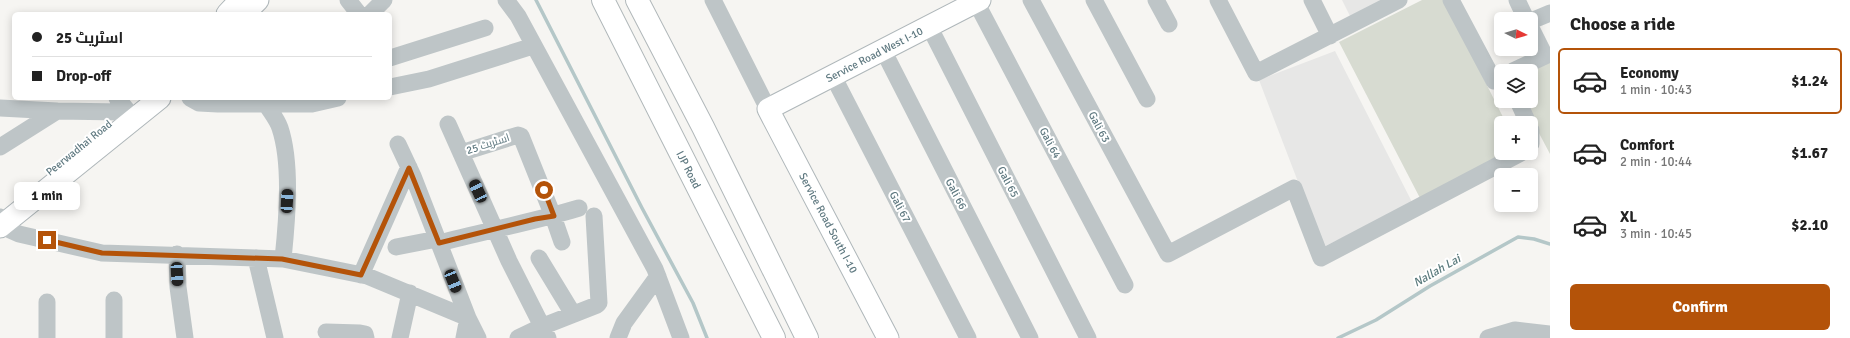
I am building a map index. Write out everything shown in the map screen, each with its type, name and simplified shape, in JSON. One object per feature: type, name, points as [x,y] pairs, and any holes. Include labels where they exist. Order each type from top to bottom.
[{"type":"highway","name":"IJP Road","points":[[603,0],[774,338]]},
{"type":"highway","points":[[637,0],[703,127],[807,338]]},
{"type":"main road","points":[[228,12],[240,0]]},
{"type":"main road","points":[[246,12],[258,0]]},
{"type":"main road","name":"Service Road West I-10","points":[[768,109],[978,1]]},
{"type":"main road","points":[[1,220],[157,100]]},
{"type":"main road","name":"Peerwadhai Road","points":[[1,220],[126,104]]},
{"type":"main road","name":"Service Road South I-10","points":[[768,109],[888,338]]},
{"type":"street","points":[[348,0],[357,12]]},
{"type":"street","points":[[372,12],[384,0]]},
{"type":"street","points":[[506,0],[518,16],[658,276],[681,338]]},
{"type":"street","points":[[713,0],[768,109]]},
{"type":"street","name":"Gali 63","points":[[1031,0],[1168,254],[1294,188],[1321,258],[1362,238],[1508,160]]},
{"type":"street","points":[[1094,0],[1147,99]]},
{"type":"street","points":[[1156,0],[1169,24]]},
{"type":"street","points":[[1218,0],[1256,73],[1399,0]]},
{"type":"street","points":[[1312,0],[1330,36]]},
{"type":"street","points":[[1451,0],[1494,74]]},
{"type":"street","points":[[1517,0],[1523,12]]},
{"type":"street","name":"Gali 64","points":[[978,1],[1125,285]]},
{"type":"street","points":[[1538,18],[1550,13]]},
{"type":"street","name":"Gali 65","points":[[928,26],[1088,338]]},
{"type":"street","points":[[392,57],[486,28]]},
{"type":"street","points":[[1528,64],[1545,56],[1538,42]]},
{"type":"street","points":[[392,75],[394,86],[429,78],[533,46]]},
{"type":"street","name":"Gali 66","points":[[883,50],[1030,338]]},
{"type":"street","name":"Gali 67","points":[[833,76],[968,338]]},
{"type":"street","points":[[194,100],[199,103],[266,104],[312,104],[329,100]]},
{"type":"street","points":[[0,108],[57,111],[126,104]]},
{"type":"street","points":[[266,104],[279,126],[283,138],[288,186],[282,259]]},
{"type":"street","points":[[0,148],[57,111]]},
{"type":"street","points":[[448,124],[496,228],[509,261],[544,332]]},
{"type":"street","name":"اسٹریٹ 25","points":[[461,154],[518,135],[521,136],[554,216],[562,242]]},
{"type":"street","points":[[398,144],[409,168],[468,318],[478,338]]},
{"type":"street","points":[[361,275],[409,168]]},
{"type":"street","points":[[396,247],[438,241],[554,216],[579,208]]},
{"type":"street","points":[[518,338],[544,332],[573,314],[597,305],[600,300],[594,216]]},
{"type":"street","points":[[1,220],[10,230],[20,234],[102,253],[177,254],[282,259],[361,275],[410,293],[468,318]]},
{"type":"street","points":[[177,254],[178,287],[185,338]]},
{"type":"street","points":[[256,258],[275,338]]},
{"type":"street","points":[[538,258],[573,314]]},
{"type":"street","points":[[618,338],[624,324],[658,276]]},
{"type":"street","points":[[400,338],[410,293]]},
{"type":"street","points":[[114,300],[114,338]]},
{"type":"street","points":[[47,302],[47,338]]},
{"type":"street","points":[[464,338],[468,318]]},
{"type":"street","points":[[1488,338],[1515,330],[1550,334]]},
{"type":"street","points":[[326,332],[360,333],[365,334],[366,338]]},
{"type":"shaded area","points":[[1342,0],[1386,0],[1351,18]]},
{"type":"shaded area","points":[[1422,0],[1444,0],[1494,99],[1494,108],[1498,108],[1502,116],[1494,116],[1494,160],[1421,200],[1339,42]]},
{"type":"shaded area","points":[[1335,51],[1413,204],[1323,247],[1259,80]]},
{"type":"shaded area","points":[[1550,57],[1550,154],[1538,131],[1538,116],[1530,116],[1526,108],[1538,108],[1538,66]]},
{"type":"waterway","points":[[536,0],[642,208],[693,303],[707,338]]},
{"type":"waterway","name":"Nallah Lai","points":[[1338,338],[1376,320],[1430,286],[1518,237],[1534,239],[1550,244]]},
{"type":"route","points":[[47,240],[102,253],[177,254],[282,259],[361,275],[409,168],[439,243],[535,219],[554,216],[544,190]]}]
